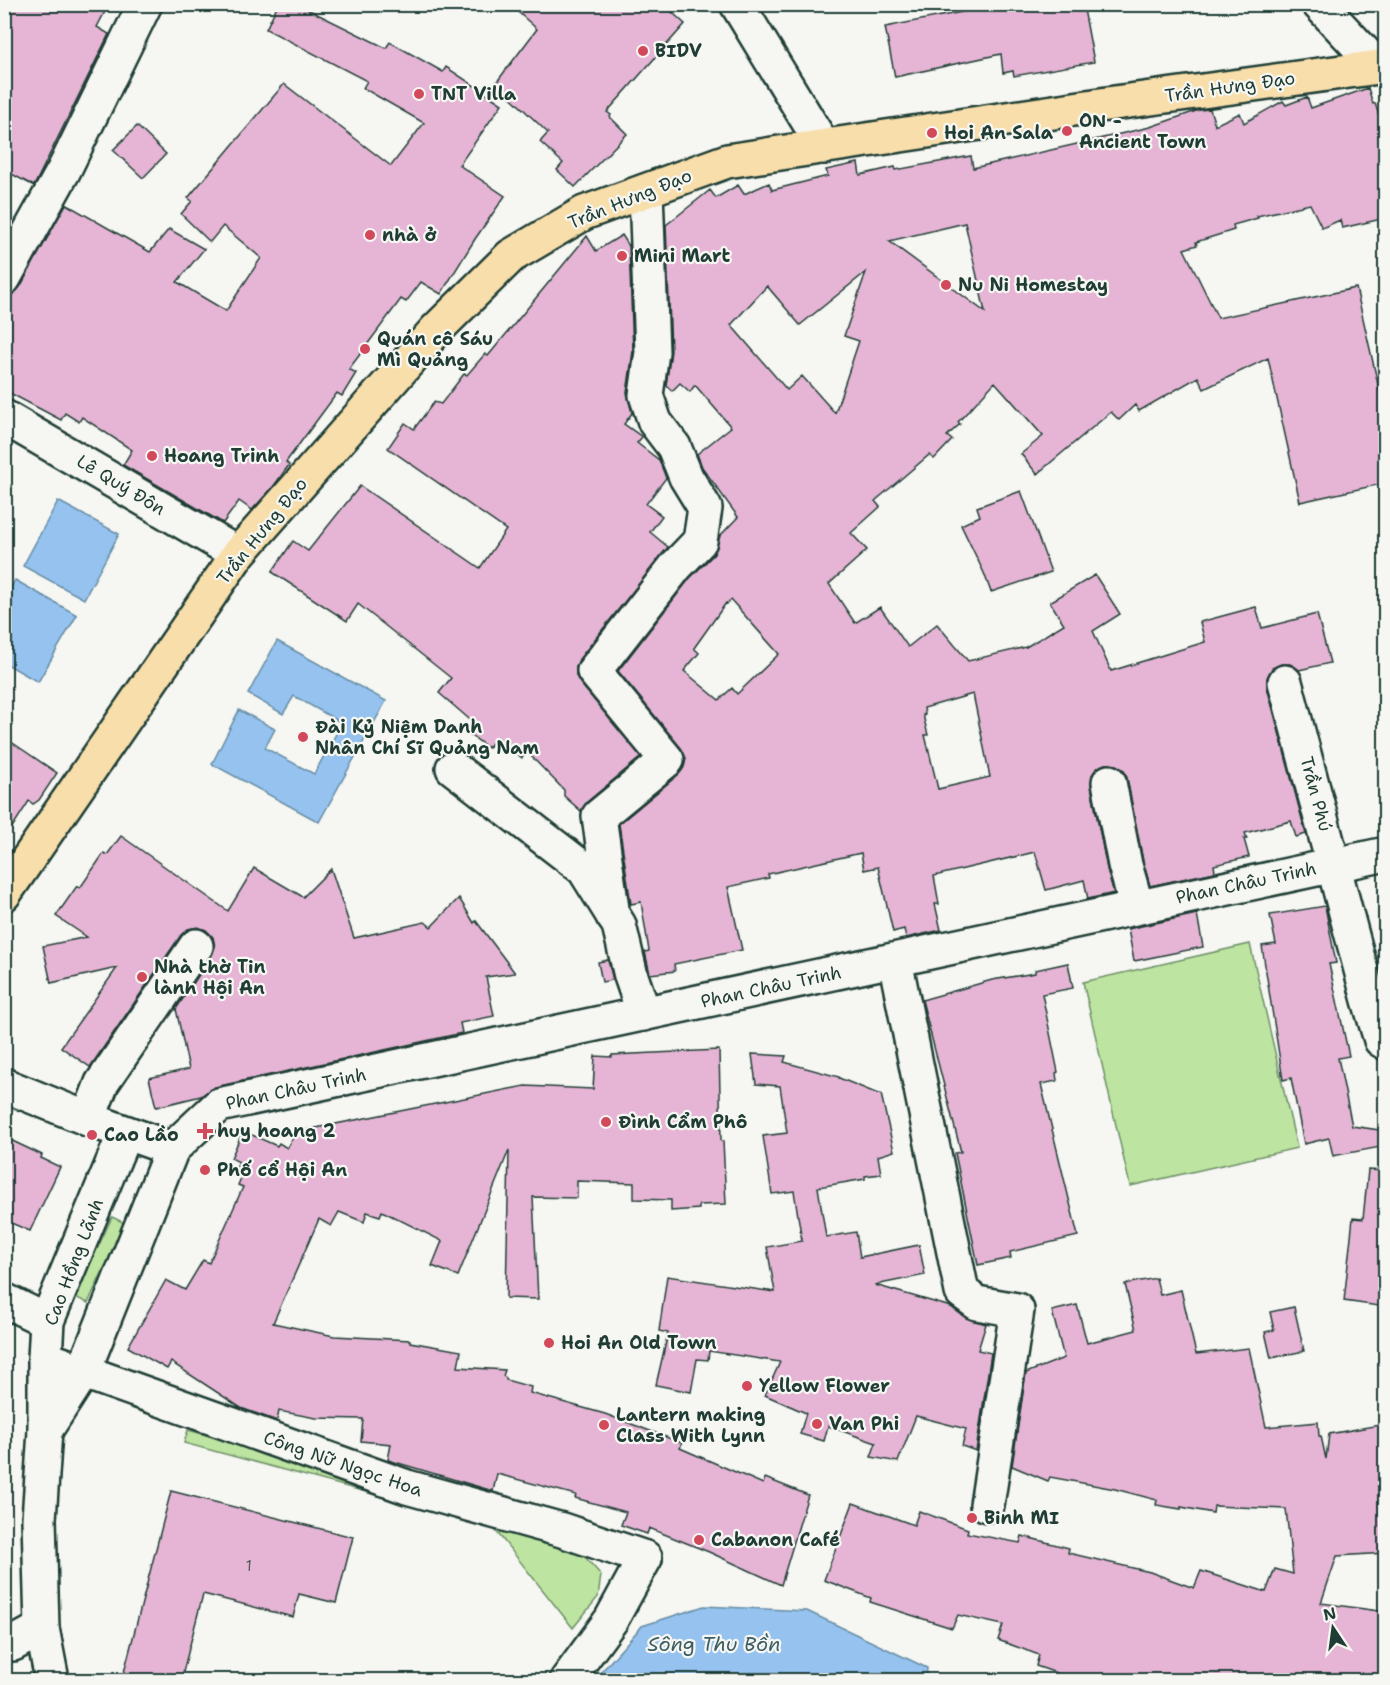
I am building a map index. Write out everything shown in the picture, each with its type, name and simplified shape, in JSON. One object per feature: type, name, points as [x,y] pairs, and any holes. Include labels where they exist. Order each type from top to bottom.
[{"type":"main road","name":"Trần Hưng Đạo","points":[[4,894],[238,554],[436,330],[511,256],[584,213],[727,161],[1107,104],[1382,67]]},
{"type":"street","points":[[4,278],[64,170],[145,4]]},
{"type":"street","points":[[737,4],[824,147]]},
{"type":"street","points":[[1319,4],[1382,67]]},
{"type":"street","points":[[613,915],[599,816],[667,760],[594,671],[676,566],[699,541],[705,508],[686,477],[674,447],[655,423],[646,395],[652,352],[646,191]]},
{"type":"street","name":"Lê Quý Đôn","points":[[4,417],[238,554]]},
{"type":"street","name":"Trần Phú","points":[[1285,682],[1369,1000],[1381,1040],[1386,1043]]},
{"type":"street","points":[[453,768],[584,869],[619,925],[631,976],[644,1014]]},
{"type":"street","points":[[1109,782],[1125,865],[1137,907]]},
{"type":"street","name":"Phan Châu Trinh","points":[[172,1149],[219,1105],[1386,854]]},
{"type":"street","points":[[88,1119],[102,1083],[196,946]]},
{"type":"street","points":[[895,960],[962,1292],[977,1303],[1017,1310],[987,1505]]},
{"type":"street","points":[[4,1085],[88,1119],[172,1149]]},
{"type":"street","name":"Cao Hồng Lãnh","points":[[52,1680],[42,1628],[39,1519],[45,1431],[47,1321],[125,1133]]},
{"type":"street","name":"Cao Hồng Lãnh","points":[[45,1431],[83,1372],[172,1149]]},
{"type":"street","points":[[4,1300],[47,1321]]},
{"type":"street","name":"Công Nữ Ngọc Hoa","points":[[45,1358],[406,1487],[562,1530],[645,1558],[611,1620],[567,1680]]},
{"type":"street","points":[[4,1643],[13,1644],[42,1628]]},
{"type":"green space","points":[[1250,944],[1297,1148],[1130,1186],[1083,982]]},
{"type":"green space","points":[[112,1217],[125,1223],[88,1303],[75,1297]]},
{"type":"green space","points":[[188,1430],[529,1524],[570,1540],[601,1575],[598,1597],[573,1628],[492,1526],[184,1443]]},
{"type":"water","points":[[58,501],[119,534],[84,599],[23,566]]},
{"type":"water","points":[[15,580],[77,615],[38,682],[5,663],[5,598]]},
{"type":"water","points":[[277,641],[386,701],[319,822],[212,764],[239,710],[275,729],[265,748],[314,774],[342,723],[294,696],[283,714],[248,694]]},
{"type":"water","name":"Sông Thu Bồn","points":[[704,1606],[807,1611],[927,1668],[926,1680],[594,1680],[642,1626]]},
{"type":"building","points":[[4,4],[109,4],[97,27],[109,34],[34,186],[4,170]]},
{"type":"building","points":[[278,4],[297,4],[386,48],[390,42],[443,72],[446,67],[502,104],[459,165],[505,196],[441,294],[421,282],[406,302],[401,299],[349,369],[356,373],[342,396],[337,393],[286,462],[289,465],[273,487],[252,510],[239,501],[223,523],[123,465],[132,450],[82,417],[79,422],[65,413],[61,420],[4,390],[4,297],[13,294],[20,287],[66,204],[150,252],[169,229],[204,249],[177,282],[226,311],[261,258],[223,226],[210,242],[181,214],[192,201],[188,198],[284,84],[391,166],[424,123],[363,88],[367,81],[266,29]]},
{"type":"building","points":[[509,4],[663,4],[685,24],[607,112],[627,134],[575,187],[557,170],[563,163],[540,142],[548,133],[496,83],[537,29]]},
{"type":"building","points":[[1003,4],[1083,4],[1094,62],[1014,76],[1013,71],[1003,73],[1001,54],[895,77],[885,27]]},
{"type":"building","points":[[1368,88],[1386,139],[1386,218],[1342,228],[1340,220],[1322,228],[1310,204],[1257,216],[1258,218],[1233,225],[1234,230],[1196,242],[1197,245],[1184,249],[1218,318],[1356,288],[1386,419],[1386,483],[1300,502],[1268,358],[1204,389],[1198,377],[1139,411],[1135,405],[1119,420],[1111,412],[1037,474],[1021,454],[1043,436],[995,382],[958,422],[960,424],[947,436],[952,440],[934,459],[929,455],[875,501],[880,507],[851,533],[867,550],[829,584],[855,623],[880,607],[908,647],[937,624],[968,661],[1026,647],[1064,624],[1050,602],[1095,575],[1120,614],[1093,631],[1111,671],[1205,642],[1200,622],[1256,607],[1262,628],[1317,614],[1330,663],[1299,670],[1290,664],[1281,664],[1272,668],[1267,678],[1267,687],[1306,834],[1296,837],[1291,821],[1245,833],[1247,839],[1244,839],[1249,857],[1214,865],[1215,872],[1150,886],[1127,778],[1124,770],[1116,765],[1105,764],[1097,768],[1092,775],[1091,786],[1107,869],[1114,893],[1088,899],[1084,880],[1046,890],[1035,852],[934,876],[939,904],[935,904],[941,930],[906,938],[904,929],[893,932],[878,867],[864,870],[861,853],[768,874],[769,878],[728,887],[742,950],[674,964],[675,971],[650,974],[645,952],[649,951],[641,902],[631,904],[619,824],[679,774],[686,758],[681,748],[618,671],[690,578],[714,554],[720,536],[738,517],[702,467],[697,454],[731,427],[695,385],[690,392],[680,383],[672,391],[666,385],[671,351],[666,225],[710,190],[716,198],[738,185],[744,194],[769,183],[772,190],[828,176],[826,170],[858,163],[860,175],[895,167],[896,170],[971,156],[973,168],[1150,127],[1199,110],[1210,109],[1215,125],[1240,113],[1244,123],[1283,101],[1286,105],[1307,97],[1311,108]],"holes":[[[965,223],[985,312],[889,241]],[[866,272],[844,336],[859,341],[835,413],[802,376],[787,390],[731,325],[767,286],[800,325]],[[731,600],[779,654],[737,694],[732,688],[719,700],[684,671],[699,653],[694,648]],[[973,694],[990,777],[938,789],[925,735],[928,735],[923,715],[925,715],[924,708]]]},
{"type":"building","points":[[137,126],[166,154],[143,178],[113,150]]},
{"type":"building","points":[[622,235],[629,246],[633,351],[627,393],[632,413],[624,424],[642,437],[637,443],[659,460],[666,478],[646,504],[662,516],[650,532],[668,547],[579,659],[576,667],[576,675],[580,683],[641,757],[587,802],[581,811],[564,796],[564,790],[527,752],[522,758],[497,737],[488,748],[468,733],[475,724],[439,693],[451,678],[358,604],[347,621],[272,572],[293,541],[308,551],[360,486],[480,568],[506,530],[388,448],[405,423],[414,429],[434,402],[441,404],[464,374],[467,375],[485,354],[488,356],[587,236],[596,251]]},
{"type":"building","points":[[1021,491],[1051,572],[991,592],[961,525],[980,516],[977,507]]},
{"type":"building","points":[[4,737],[57,773],[39,800],[33,804],[29,801],[4,840]]},
{"type":"building","points":[[121,836],[228,911],[254,868],[303,897],[331,869],[354,938],[425,922],[431,927],[459,898],[474,923],[476,921],[515,973],[486,977],[494,1016],[460,1023],[462,1033],[215,1087],[201,1096],[156,1107],[149,1078],[189,1069],[176,1009],[211,957],[215,947],[213,937],[206,930],[198,927],[188,929],[181,935],[90,1067],[61,1047],[117,968],[51,983],[43,946],[87,937],[56,916],[77,886],[80,888],[104,853],[107,855]]},
{"type":"building","points":[[1325,906],[1336,963],[1329,964],[1349,1056],[1338,1058],[1352,1126],[1386,1131],[1386,1146],[1333,1156],[1329,1138],[1304,1144],[1291,1078],[1283,1080],[1262,946],[1276,944],[1270,915]]},
{"type":"building","points":[[1197,914],[1203,947],[1134,961],[1128,929]]},
{"type":"building","points":[[608,960],[613,980],[602,982],[598,962]]},
{"type":"building","points":[[1068,963],[1073,988],[1042,994],[1058,1072],[1056,1073],[1057,1081],[1041,1084],[1078,1236],[1010,1252],[1011,1258],[978,1265],[955,1153],[961,1152],[922,1000],[992,980],[1035,973],[1035,970]]},
{"type":"building","points":[[719,1050],[721,1141],[723,1141],[726,1204],[699,1205],[699,1209],[671,1211],[671,1200],[634,1199],[634,1183],[577,1181],[577,1198],[533,1197],[538,1299],[506,1298],[509,1150],[458,1276],[432,1266],[442,1241],[382,1211],[380,1216],[367,1212],[364,1222],[339,1212],[331,1226],[319,1219],[273,1323],[334,1336],[410,1340],[410,1342],[461,1351],[458,1367],[505,1370],[503,1376],[506,1380],[531,1387],[530,1393],[605,1414],[682,1443],[680,1448],[763,1484],[765,1478],[808,1495],[781,1585],[649,1528],[647,1534],[621,1525],[626,1512],[575,1498],[576,1495],[497,1474],[493,1491],[388,1460],[391,1444],[361,1441],[363,1419],[316,1418],[279,1411],[277,1421],[241,1408],[171,1362],[167,1369],[128,1347],[166,1280],[185,1290],[203,1260],[209,1263],[243,1187],[238,1185],[243,1173],[235,1170],[239,1162],[231,1158],[243,1131],[287,1148],[296,1132],[525,1086],[593,1089],[595,1056],[612,1057],[612,1055]]},
{"type":"building","points":[[752,1054],[786,1056],[784,1062],[839,1077],[881,1094],[894,1151],[878,1156],[881,1174],[818,1187],[826,1237],[856,1232],[860,1257],[919,1245],[925,1275],[875,1285],[951,1307],[966,1318],[986,1324],[978,1350],[991,1353],[976,1451],[962,1446],[966,1429],[916,1416],[898,1462],[871,1457],[876,1443],[828,1426],[824,1441],[800,1434],[806,1413],[765,1395],[780,1362],[709,1351],[708,1360],[697,1359],[691,1392],[656,1385],[668,1333],[659,1331],[667,1276],[775,1292],[767,1247],[802,1241],[794,1191],[772,1194],[763,1136],[787,1133],[780,1086],[756,1084]]},
{"type":"building","points":[[4,1137],[42,1155],[41,1158],[60,1167],[30,1231],[4,1220]]},
{"type":"building","points":[[1368,1170],[1386,1171],[1386,1307],[1344,1301],[1353,1218],[1363,1219]]},
{"type":"building","points":[[1156,1278],[1160,1295],[1181,1290],[1196,1354],[1249,1348],[1266,1427],[1318,1422],[1319,1436],[1321,1436],[1326,1459],[1329,1434],[1386,1424],[1386,1553],[1337,1556],[1321,1603],[1386,1612],[1386,1680],[1077,1680],[1036,1666],[1039,1655],[998,1640],[1003,1625],[958,1615],[952,1628],[870,1602],[871,1598],[824,1580],[853,1503],[914,1525],[919,1511],[968,1529],[967,1533],[1020,1543],[1022,1536],[1069,1548],[1068,1553],[1150,1572],[1194,1588],[1201,1571],[1266,1592],[1275,1569],[1293,1574],[1286,1509],[1214,1506],[1213,1513],[1181,1507],[1181,1509],[1156,1505],[1157,1500],[1115,1489],[1050,1477],[1048,1481],[1012,1466],[1026,1373],[1064,1358],[1052,1311],[1077,1305],[1087,1343],[1136,1330],[1125,1284]]},
{"type":"building","points":[[1294,1307],[1304,1351],[1271,1358],[1265,1332],[1274,1330],[1270,1312]]},
{"type":"building","points":[[171,1491],[353,1537],[336,1603],[299,1594],[293,1617],[203,1594],[181,1680],[122,1680]]},
{"type":"place","name":"BIDV","points":[[643,51]]},
{"type":"place","name":"TNT Villa","points":[[419,94]]},
{"type":"place","name":"ON - Ancient Town","points":[[1067,131]]},
{"type":"place","name":"Hoi An Sala","points":[[932,133]]},
{"type":"place","name":"nhà ở","points":[[370,235]]},
{"type":"place","name":"Mini Mart","points":[[622,256]]},
{"type":"place","name":"Nu Ni Homestay","points":[[946,285]]},
{"type":"place","name":"Quán cô Sáu Mì Quảng","points":[[365,349]]},
{"type":"place","name":"Hoang Trinh","points":[[152,456]]},
{"type":"place","name":"Đài Kỷ Niệm Danh Nhân Chí Sĩ Quảng Nam","points":[[303,737]]},
{"type":"place","name":"Nhà thờ Tin lành Hội An","points":[[142,977]]},
{"type":"place","name":"Đình Cẩm Phô","points":[[606,1122]]},
{"type":"place","name":"huy hoang 2","points":[[205,1131]]},
{"type":"place","name":"Cao Lầo","points":[[92,1135]]},
{"type":"place","name":"Phố cổ Hội An","points":[[205,1170]]},
{"type":"place","name":"Hoi An Old Town","points":[[549,1343]]},
{"type":"place","name":"Yellow Flower","points":[[747,1386]]},
{"type":"place","name":"Van Phi","points":[[817,1424]]},
{"type":"place","name":"Lantern making Class With Lynn","points":[[604,1425]]},
{"type":"place","name":"Binh MI","points":[[972,1518]]},
{"type":"place","name":"Cabanon Café","points":[[699,1540]]}]
